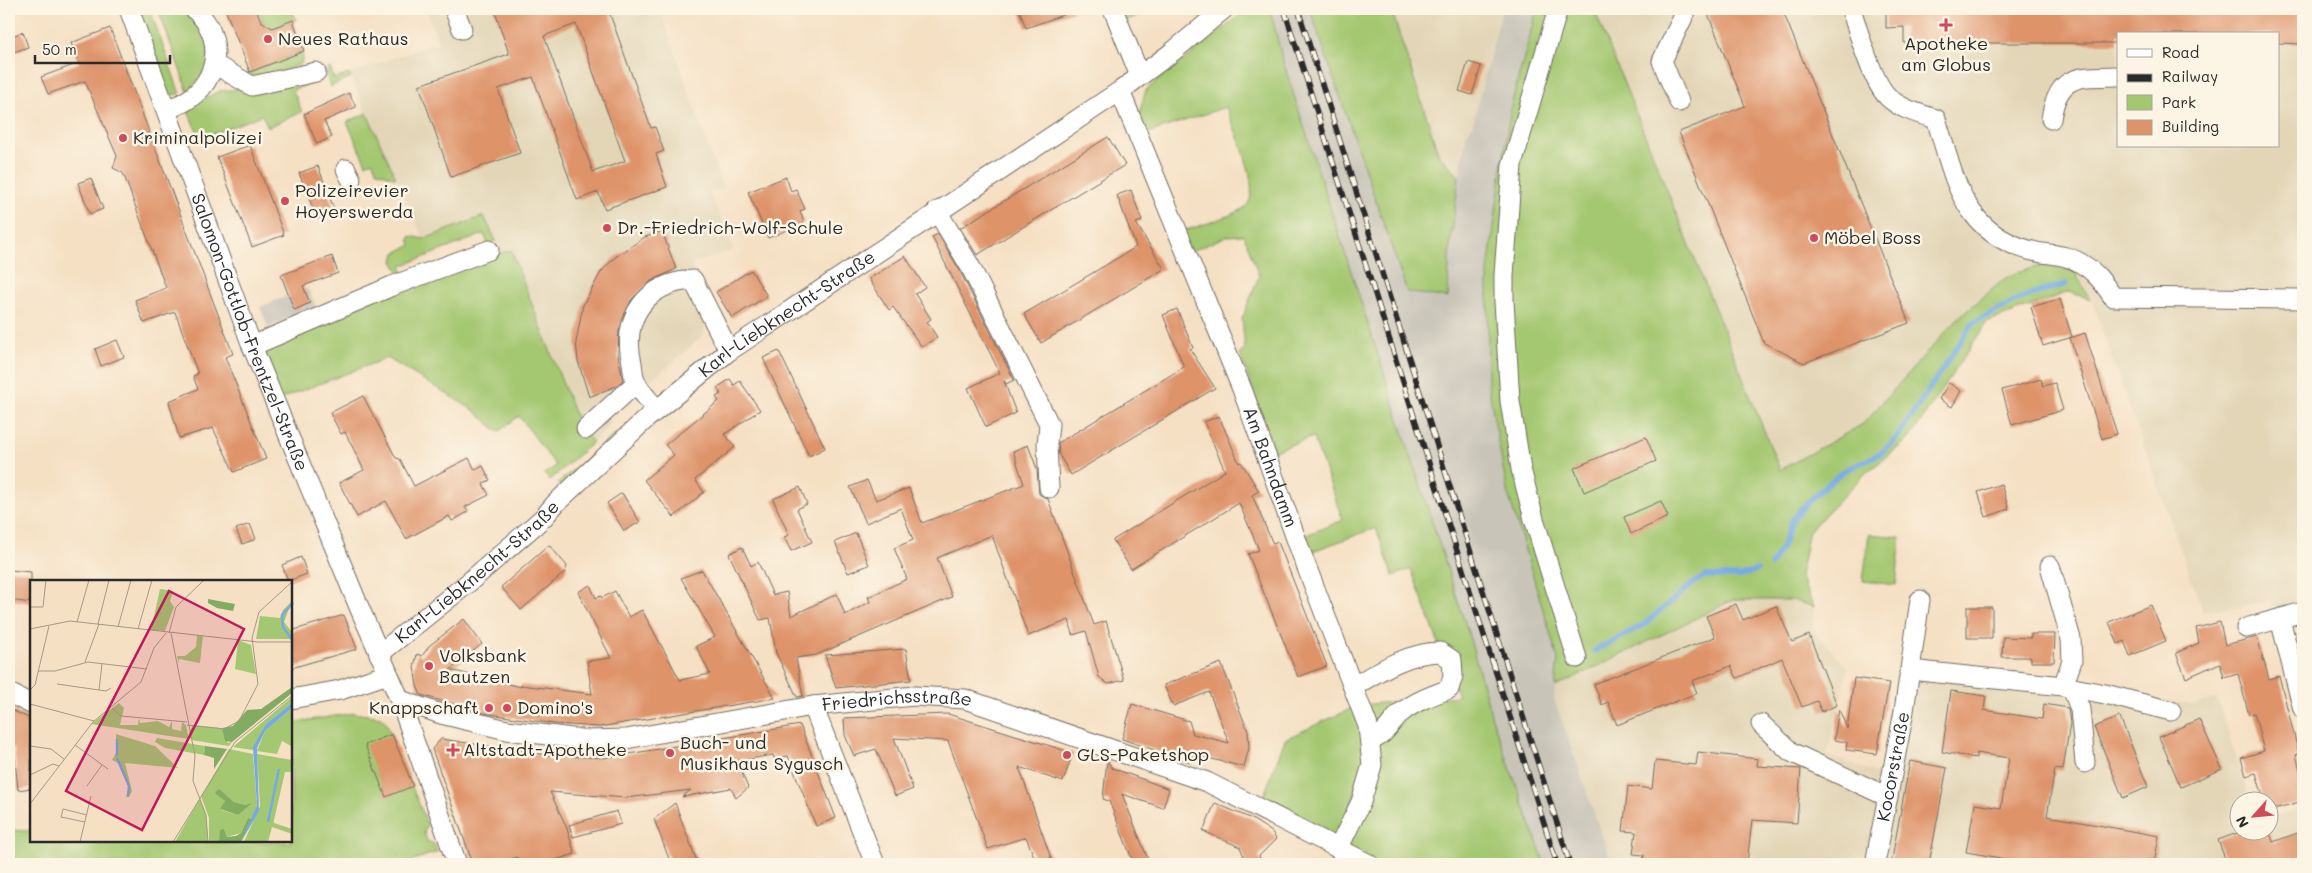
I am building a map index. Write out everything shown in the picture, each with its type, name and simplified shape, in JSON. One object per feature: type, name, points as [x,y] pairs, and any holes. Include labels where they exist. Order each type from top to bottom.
[{"type":"street","name":"Salomon-Gottlob-Frentzel-Straße","points":[[129,9],[252,346],[379,654],[400,700],[458,864]]},
{"type":"street","points":[[166,108],[182,104],[195,96],[203,87],[214,64],[215,55],[212,33],[200,14],[194,9]]},
{"type":"street","points":[[454,9],[462,29]]},
{"type":"street","points":[[1113,9],[1140,76]]},
{"type":"street","name":"Karl-Liebknecht-Straße","points":[[379,654],[468,583],[537,524],[556,503],[657,410],[729,351],[1120,91],[1224,9]]},
{"type":"street","points":[[1558,9],[1512,165],[1504,275],[1504,310],[1510,401],[1521,469],[1534,518],[1578,658]]},
{"type":"street","points":[[1679,102],[1662,61],[1687,9]]},
{"type":"street","points":[[1850,9],[1874,76],[1887,97],[1903,107],[1936,119],[1959,188],[1972,212],[1996,236],[2014,246],[2064,256],[2081,262],[2094,272],[2113,297],[2303,298]]},
{"type":"street","points":[[214,64],[252,86],[316,72]]},
{"type":"street","points":[[2051,119],[2058,91],[2069,83],[2079,77],[2117,76]]},
{"type":"street","name":"Am Bahndamm","points":[[1120,91],[1238,380],[1368,726],[1372,765],[1364,793],[1338,849]]},
{"type":"street","points":[[937,211],[970,266],[1049,424],[1047,444],[1049,488]]},
{"type":"street","points":[[252,346],[392,286],[489,250]]},
{"type":"street","points":[[657,410],[636,382],[628,342],[632,320],[652,294],[672,283],[693,280],[697,284],[729,351]]},
{"type":"street","points":[[586,429],[636,382]]},
{"type":"street","points":[[2050,566],[2071,639],[2072,661],[2068,687],[2080,709],[2085,763]]},
{"type":"street","name":"Kocorstraße","points":[[1875,864],[1910,670],[1920,600]]},
{"type":"street","points":[[2246,628],[2303,612]]},
{"type":"street","points":[[2280,619],[2303,709]]},
{"type":"street","points":[[1353,687],[1381,671],[1418,654],[1440,652],[1452,660],[1453,676],[1449,689],[1401,712],[1393,724],[1376,739],[1370,740]]},
{"type":"street","points":[[1910,670],[2068,687],[2171,711]]},
{"type":"street","points":[[292,699],[340,690],[388,674]]},
{"type":"street","points":[[9,693],[30,704]]},
{"type":"street","name":"Friedrichsstraße","points":[[400,700],[441,714],[506,730],[588,740],[626,739],[813,706],[930,695],[965,699],[1207,782],[1369,864]]},
{"type":"street","points":[[813,706],[875,864]]},
{"type":"street","points":[[1762,724],[1791,752],[1888,797]]},
{"type":"shaded area","name":"Dr.-Friedrich-Wolf-Schule","points":[[426,9],[660,9],[723,189],[710,193],[734,250],[692,264],[706,321],[703,336],[611,414],[608,429],[593,442],[580,428],[511,250],[501,253],[484,216],[424,239],[349,74],[438,42]]},
{"type":"shaded area","points":[[1271,9],[1310,9],[1407,292],[1448,298],[1449,255],[1459,176],[1467,134],[1472,127],[1502,9],[1537,9],[1511,106],[1488,272],[1488,384],[1507,490],[1558,659],[1554,698],[1612,864],[1545,864],[1492,718],[1468,632],[1284,65]]},
{"type":"shaded area","points":[[1391,9],[1502,9],[1472,127],[1467,134],[1459,176],[1439,155]]},
{"type":"shaded area","points":[[1594,9],[2303,9],[2303,610],[2279,617],[2270,602],[2203,612],[2091,299],[2074,271],[2040,266],[2008,276],[1956,319],[1863,424],[1780,470]]},
{"type":"shaded area","points":[[308,288],[316,308],[268,327],[260,307]]},
{"type":"shaded area","points":[[1733,600],[1792,600],[1814,607],[1812,629],[1848,668],[1827,755],[1892,779],[1910,670],[2196,704],[2217,698],[2247,790],[2230,790],[2230,840],[2280,840],[2280,814],[2299,810],[2303,828],[2303,864],[1612,864],[1554,698],[1555,687]]},
{"type":"green space","points":[[150,9],[180,94],[166,95],[138,11]]},
{"type":"green space","points":[[158,9],[184,12],[193,16],[203,29],[210,64],[188,92]]},
{"type":"green space","points":[[258,9],[291,9],[296,20],[267,31]]},
{"type":"green space","points":[[1105,9],[1220,9],[1207,21],[1183,12],[1159,11],[1147,13],[1112,26]]},
{"type":"green space","points":[[1248,9],[1270,9],[1284,65],[1468,632],[1492,718],[1545,864],[1371,864],[1339,848],[1370,740],[1338,848],[1260,806],[1285,739],[1359,705],[1458,696],[1411,569],[1393,576],[1376,528],[1302,555],[1296,539],[1343,520],[1313,437],[1274,451],[1240,354],[1245,348],[1242,319],[1259,276],[1244,235],[1227,236],[1187,253],[1178,233],[1238,211],[1244,208],[1250,200],[1250,175],[1241,144],[1226,107],[1139,136],[1141,106],[1146,90]]},
{"type":"green space","points":[[1310,9],[1391,9],[1439,155],[1459,176],[1449,255],[1448,298],[1407,292]]},
{"type":"green space","points":[[1537,9],[1594,9],[1780,470],[1863,424],[1957,319],[2008,276],[2040,266],[2074,271],[2090,299],[2069,292],[1987,322],[1909,439],[1864,475],[1809,531],[1800,576],[1814,607],[1792,600],[1733,600],[1555,687],[1558,659],[1507,490],[1488,384],[1488,272],[1511,106]]},
{"type":"green space","points":[[301,52],[303,57],[301,64],[250,80],[246,74]]},
{"type":"green space","points":[[330,67],[334,79],[349,74],[351,77],[330,87],[326,73]]},
{"type":"green space","points":[[307,82],[309,84],[293,90],[302,112],[268,127],[262,115],[200,139],[186,107],[220,91]]},
{"type":"green space","points":[[367,113],[396,178],[377,171],[372,161],[366,164],[347,122]]},
{"type":"green space","points":[[484,216],[496,241],[488,244],[484,234],[401,266],[404,273],[399,272],[393,261],[395,253],[411,245],[409,239],[411,236],[424,239]]},
{"type":"green space","points":[[511,250],[580,428],[593,442],[550,480],[544,474],[556,466],[519,416],[498,432],[475,411],[387,358],[275,401],[253,347],[393,287]]},
{"type":"green space","points":[[616,433],[617,435],[560,486],[558,483]]},
{"type":"green space","points":[[1869,534],[1901,537],[1896,585],[1863,581]]},
{"type":"green space","points":[[354,713],[381,717],[386,722],[427,824],[424,832],[427,841],[434,844],[437,852],[402,864],[9,864],[9,830],[30,831],[30,843],[292,843],[292,723]]},
{"type":"building","name":"Neues Rathaus","points":[[225,9],[256,9],[261,21],[272,28],[293,20],[304,51],[250,72]]},
{"type":"building","points":[[494,9],[608,9],[651,128],[655,127],[664,151],[656,154],[667,187],[605,209],[598,192],[577,200],[533,77],[498,89],[520,153],[451,177],[419,85],[509,54]],"holes":[[[576,24],[625,161],[593,172],[544,36]]]},
{"type":"building","points":[[1019,9],[1074,9],[1074,11],[1026,28]]},
{"type":"building","points":[[1706,9],[1782,9],[1909,323],[1804,363],[1764,343],[1679,132],[1745,106]]},
{"type":"building","points":[[1886,9],[2303,9],[2303,44],[2280,43],[2280,32],[2117,32],[2117,43],[1904,43],[1904,27],[1886,28]]},
{"type":"building","points":[[110,28],[233,354],[225,357],[266,459],[234,472],[213,428],[179,438],[169,401],[198,389],[193,376],[198,374],[175,312],[144,323],[135,300],[166,288],[123,173],[113,168],[117,156],[85,81],[48,94],[41,77],[79,63],[71,43]]},
{"type":"building","points":[[23,32],[28,47],[9,54],[9,37]]},
{"type":"building","points":[[1468,62],[1481,66],[1472,95],[1459,91]]},
{"type":"building","points":[[349,93],[356,107],[324,121],[332,137],[317,144],[304,114]]},
{"type":"building","points":[[1108,137],[1125,165],[977,255],[960,228]]},
{"type":"building","points":[[250,145],[284,235],[252,247],[217,157]]},
{"type":"building","points":[[318,166],[335,212],[317,219],[299,173]]},
{"type":"building","points":[[786,177],[791,191],[796,189],[805,209],[800,211],[804,223],[768,238],[748,192]]},
{"type":"building","points":[[91,178],[103,209],[90,214],[78,183]]},
{"type":"building","points":[[1131,190],[1142,221],[1136,223],[1164,269],[1041,343],[1024,314],[1136,247],[1117,195]]},
{"type":"building","points":[[662,231],[676,269],[651,281],[631,300],[619,331],[618,355],[623,380],[616,386],[589,397],[578,361],[576,342],[583,305],[601,272],[614,258],[645,237]]},
{"type":"building","points":[[938,234],[960,271],[1014,380],[1006,384],[1004,381],[1016,413],[986,427],[968,388],[1000,373],[932,237]]},
{"type":"building","points":[[332,256],[338,273],[303,286],[310,303],[294,310],[281,275]]},
{"type":"building","points":[[905,256],[925,287],[915,294],[931,319],[927,322],[937,337],[922,347],[893,307],[889,310],[869,279]]},
{"type":"building","points":[[751,270],[767,296],[732,318],[716,292]]},
{"type":"building","points":[[2060,299],[2072,337],[2043,346],[2031,307]]},
{"type":"building","points":[[1177,309],[1193,348],[1190,349],[1215,388],[1071,475],[1059,455],[1058,443],[1184,367],[1163,315]]},
{"type":"building","points":[[2085,333],[2117,434],[2102,439],[2070,338]]},
{"type":"building","points":[[117,340],[124,357],[101,366],[95,349]]},
{"type":"building","points":[[779,351],[825,448],[809,456],[763,358]]},
{"type":"building","points":[[730,379],[734,385],[740,381],[760,410],[725,434],[735,447],[695,480],[704,492],[674,517],[644,480],[674,455],[665,445],[719,401],[716,397],[721,394],[717,388]]},
{"type":"building","points":[[2041,379],[2043,386],[2055,383],[2063,410],[2012,425],[2002,390]]},
{"type":"building","points":[[1949,383],[1961,391],[1952,407],[1939,399]]},
{"type":"building","points":[[363,396],[396,458],[400,459],[414,486],[469,458],[475,470],[483,466],[490,480],[483,484],[489,495],[465,507],[468,512],[452,521],[449,516],[406,539],[386,501],[357,517],[339,483],[364,470],[345,432],[341,434],[330,413]]},
{"type":"building","points":[[1219,416],[1239,463],[1241,462],[1259,491],[1252,495],[1273,544],[1278,542],[1327,666],[1298,677],[1248,554],[1259,550],[1239,503],[1131,569],[1113,540],[1225,471],[1204,422]]},
{"type":"building","points":[[1646,437],[1656,461],[1584,492],[1574,468]]},
{"type":"building","points":[[1028,445],[1037,469],[1039,494],[1048,499],[1094,625],[1106,621],[1124,680],[1108,684],[1099,677],[1086,631],[1073,635],[1069,620],[1028,636],[992,535],[937,558],[952,597],[816,655],[796,658],[803,696],[797,697],[776,653],[770,618],[760,620],[729,554],[742,547],[751,566],[758,562],[773,595],[787,592],[791,616],[837,594],[845,615],[870,602],[868,597],[907,579],[894,548],[913,540],[901,508],[866,523],[850,487],[867,480],[876,500],[909,488],[922,523],[1024,484],[1013,451]]},
{"type":"building","points":[[2001,484],[2009,509],[1986,517],[1978,492]]},
{"type":"building","points":[[800,487],[807,504],[797,509],[812,542],[791,551],[784,537],[789,535],[773,499]]},
{"type":"building","points":[[622,493],[640,522],[624,531],[607,503]]},
{"type":"building","points":[[1661,501],[1668,517],[1631,534],[1624,517]]},
{"type":"building","points":[[250,524],[256,539],[242,544],[236,529]]},
{"type":"building","points":[[856,533],[869,565],[848,573],[835,542]]},
{"type":"building","points":[[549,545],[567,566],[565,572],[521,610],[501,587]]},
{"type":"building","points":[[301,557],[307,574],[288,580],[282,565]]},
{"type":"building","points":[[9,570],[31,572],[30,603],[9,600]]},
{"type":"building","points":[[702,570],[775,698],[599,727],[555,724],[484,713],[421,695],[417,686],[414,667],[417,654],[422,656],[430,645],[464,619],[482,644],[450,670],[521,687],[521,685],[592,694],[587,661],[611,658],[578,592],[590,585],[596,598],[601,596],[602,598],[615,591],[629,617],[642,610],[680,680],[710,674],[696,646],[715,637],[681,578]]},
{"type":"building","points":[[1736,604],[1743,620],[1776,606],[1792,642],[1809,635],[1837,705],[1822,712],[1817,701],[1802,707],[1782,658],[1737,678],[1731,666],[1692,681],[1697,693],[1617,725],[1608,702],[1602,705],[1594,684],[1715,637],[1706,616]]},
{"type":"building","points":[[2151,605],[2166,641],[2130,656],[2124,641],[2118,644],[2109,622]]},
{"type":"building","points":[[1967,607],[1992,607],[1992,638],[1967,638]]},
{"type":"building","points":[[344,615],[357,649],[292,668],[292,631]]},
{"type":"building","points":[[2220,622],[2225,645],[2257,637],[2269,679],[2279,676],[2299,754],[2296,755],[2303,782],[2303,801],[2280,807],[2280,790],[2261,790],[2256,773],[2246,776],[2241,758],[2264,751],[2254,713],[2249,715],[2238,674],[2224,678],[2220,663],[2186,678],[2176,653],[2199,643],[2196,628]]},
{"type":"building","points":[[2031,634],[2055,634],[2054,662],[2031,662],[2031,657],[2002,657],[2003,637],[2031,638]]},
{"type":"building","points":[[906,649],[911,680],[836,688],[825,655]]},
{"type":"building","points":[[1221,663],[1248,731],[1249,748],[1244,767],[1192,754],[1190,762],[1122,739],[1132,704],[1189,721],[1193,734],[1229,743],[1209,692],[1173,706],[1164,685]]},
{"type":"building","points":[[1854,678],[1889,683],[1877,754],[1846,750],[1847,742],[1834,740],[1839,709],[1847,729]]},
{"type":"building","points":[[1951,691],[1986,696],[1984,710],[2042,719],[2044,704],[2068,708],[2070,723],[2063,770],[2055,769],[2047,816],[2159,836],[2154,864],[2036,864],[1966,852],[1975,804],[2001,808],[2009,758],[1976,753],[1976,758],[1942,752]]},
{"type":"building","points":[[9,709],[30,719],[30,788],[18,790],[14,749],[9,747]]},
{"type":"building","points":[[948,714],[1073,753],[1063,782],[1019,767],[1053,864],[1037,864],[1026,837],[988,849],[948,741],[894,738],[913,789],[895,796],[876,749],[854,756],[845,735],[844,718]]},
{"type":"building","points":[[2120,717],[2148,787],[2123,798],[2094,727]]},
{"type":"building","points":[[2199,719],[2222,769],[2181,787],[2159,737]]},
{"type":"building","points":[[800,725],[836,818],[816,826],[788,756],[774,758],[773,755],[737,761],[748,788],[736,798],[731,788],[682,797],[691,790],[626,798],[550,792],[566,826],[575,854],[542,864],[519,864],[517,857],[498,864],[473,864],[432,749],[441,739],[548,755],[605,758]]},
{"type":"building","points":[[392,734],[413,786],[386,797],[365,745]]},
{"type":"building","points":[[1698,752],[1758,759],[1757,766],[1801,769],[1797,823],[1752,820],[1747,864],[1643,864],[1644,855],[1633,854],[1636,832],[1623,831],[1628,786],[1652,789],[1655,761],[1696,765]]},
{"type":"building","points":[[1107,760],[1112,768],[1169,789],[1163,808],[1122,794],[1150,864],[1134,864],[1109,801],[1103,799]]},
{"type":"building","points":[[1910,761],[1947,768],[1929,864],[1891,864]]},
{"type":"building","points":[[675,803],[698,864],[671,864],[654,819]]},
{"type":"building","points":[[1215,803],[1252,819],[1272,832],[1276,839],[1259,856],[1262,864],[1247,864],[1240,847],[1203,831]]},
{"type":"building","points":[[617,811],[621,824],[573,837],[569,825]]},
{"type":"building","points":[[2303,831],[2303,858],[2287,864],[2227,864],[2218,840],[2230,836],[2230,840],[2272,840],[2273,842]]},
{"type":"waterway","points":[[1771,565],[1782,547],[1793,518],[1814,496],[1842,472],[1881,453],[1896,439],[1973,323],[2021,298],[2066,284]]},
{"type":"waterway","points":[[1594,651],[1642,626],[1695,582],[1705,576],[1741,576],[1757,570]]},
{"type":"railway","points":[[1284,9],[1557,864]]},
{"type":"railway","points":[[1298,9],[1570,864]]},
{"type":"place","name":"Apotheke am Globus","points":[[1946,25]]},
{"type":"place","name":"Neues Rathaus","points":[[268,39]]},
{"type":"place","name":"Kriminalpolizei","points":[[123,138]]},
{"type":"place","name":"Polizeirevier Hoyerswerda","points":[[285,201]]},
{"type":"place","name":"Dr.-Friedrich-Wolf-Schule","points":[[607,228]]},
{"type":"place","name":"Möbel Boss","points":[[1814,238]]},
{"type":"place","name":"Volksbank Bautzen","points":[[429,666]]},
{"type":"place","name":"Knappschaft","points":[[489,708]]},
{"type":"place","name":"Domino's","points":[[507,708]]},
{"type":"place","name":"Altstadt-Apotheke","points":[[453,750]]},
{"type":"place","name":"Buch- und Musikhaus Sygusch","points":[[670,753]]},
{"type":"place","name":"GLS-Paketshop","points":[[1067,755]]}]
